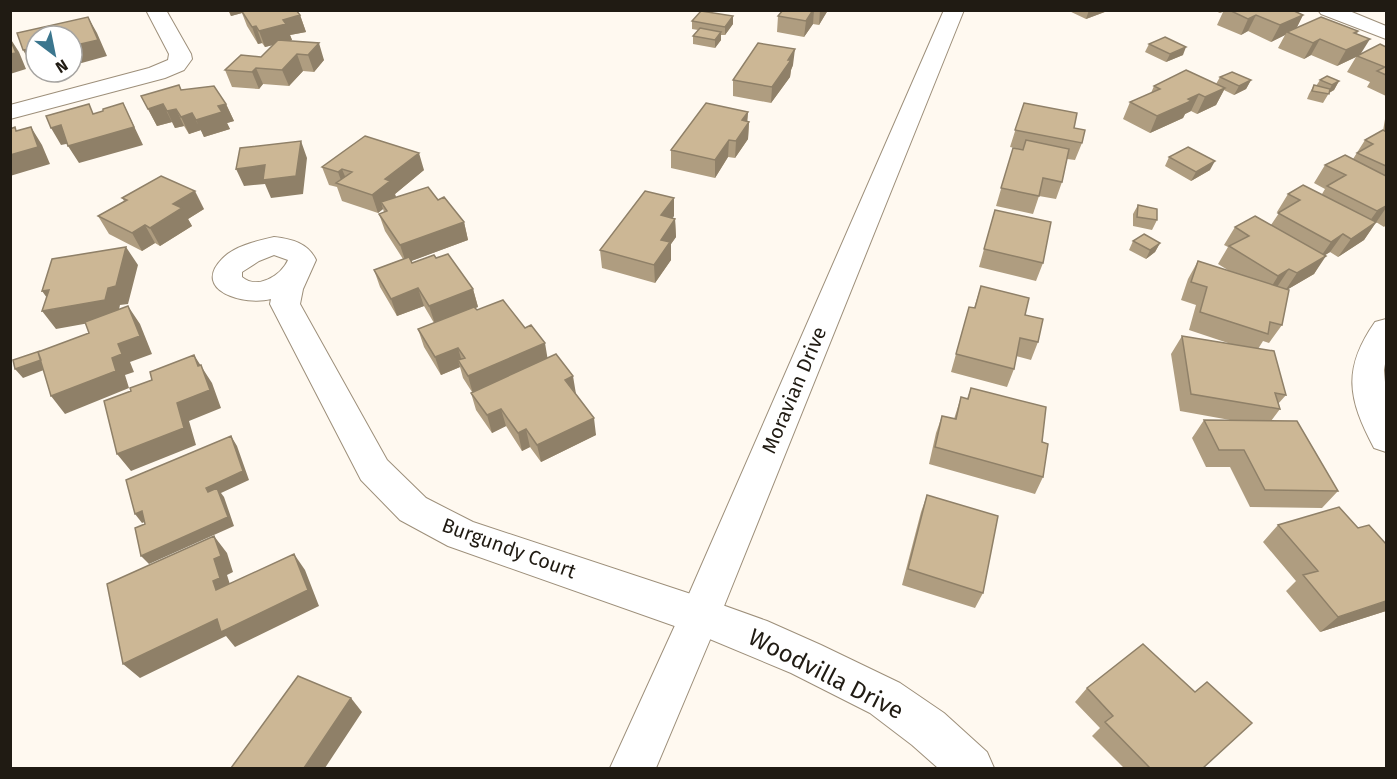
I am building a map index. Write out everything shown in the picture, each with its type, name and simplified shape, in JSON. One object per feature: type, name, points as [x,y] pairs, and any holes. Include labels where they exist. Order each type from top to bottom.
[{"type":"street","points":[[10,112],[157,73],[176,65],[181,59],[180,54],[156,10]]},
{"type":"street","name":"Moravian Drive","points":[[633,768],[700,616],[954,10]]},
{"type":"street","points":[[1328,10],[1386,33]]},
{"type":"street","name":"Burgundy Court","points":[[290,290],[251,291],[233,285],[228,272],[240,258],[250,252],[273,246],[293,250],[299,254],[302,260],[290,290],[374,470],[412,509],[461,534],[700,616]]},
{"type":"street","points":[[1386,330],[1371,352],[1368,376],[1370,400],[1386,438]]},
{"type":"street","name":"Woodvilla Drive","points":[[700,616],[752,635],[885,698],[928,729],[971,768]]},
{"type":"building","points":[[241,10],[296,10],[300,15],[283,20],[286,24],[259,31],[256,26],[252,27]]},
{"type":"building","points":[[783,10],[813,10],[806,21],[778,16]]},
{"type":"building","points":[[1229,10],[1292,10],[1303,15],[1280,25],[1256,15],[1248,19]]},
{"type":"building","points":[[701,11],[733,16],[725,27],[692,21]]},
{"type":"building","points":[[88,17],[98,40],[84,43],[84,24],[57,24]]},
{"type":"building","points":[[1321,17],[1358,31],[1354,33],[1370,39],[1346,50],[1320,39],[1313,43],[1287,32]]},
{"type":"building","points":[[700,28],[721,32],[715,40],[693,36]]},
{"type":"building","points":[[24,31],[24,50],[23,50],[17,33]]},
{"type":"building","points":[[1165,37],[1186,47],[1170,54],[1149,44]]},
{"type":"building","points":[[10,39],[16,53],[10,54]]},
{"type":"building","points":[[278,40],[319,43],[308,55],[297,54],[282,70],[256,68],[252,72],[225,70],[241,55],[261,57]]},
{"type":"building","points":[[758,43],[795,49],[788,60],[791,60],[772,87],[733,80]]},
{"type":"building","points":[[1380,44],[1386,47],[1386,75],[1377,71],[1385,67],[1357,56]]},
{"type":"building","points":[[1186,70],[1225,88],[1205,97],[1199,94],[1188,99],[1191,101],[1157,116],[1130,102],[1160,89],[1154,86]]},
{"type":"building","points":[[1232,72],[1251,80],[1239,86],[1220,77]]},
{"type":"building","points":[[1327,76],[1339,81],[1332,85],[1320,80]]},
{"type":"building","points":[[179,85],[181,90],[214,86],[226,104],[218,106],[222,112],[196,120],[192,113],[181,117],[176,109],[167,111],[163,104],[148,109],[141,96]]},
{"type":"building","points":[[1314,85],[1330,89],[1329,94],[1312,91]]},
{"type":"building","points":[[123,103],[134,127],[68,146],[61,125],[51,128],[46,116],[89,104],[93,114]]},
{"type":"building","points":[[706,103],[748,112],[742,120],[749,122],[736,141],[729,140],[715,160],[671,150]]},
{"type":"building","points":[[1024,103],[1077,113],[1074,128],[1085,130],[1082,143],[1015,130]]},
{"type":"building","points":[[15,127],[16,131],[31,127],[38,147],[10,155],[10,129]]},
{"type":"building","points":[[1383,130],[1386,132],[1386,166],[1357,153],[1373,144],[1365,140]]},
{"type":"building","points":[[365,136],[419,153],[385,179],[390,181],[372,195],[336,183],[352,172],[342,169],[338,172],[322,167]]},
{"type":"building","points":[[1026,140],[1069,149],[1062,182],[1043,178],[1039,196],[1001,188],[1013,148],[1023,150]]},
{"type":"building","points":[[301,141],[296,176],[263,180],[265,165],[236,169],[240,148]]},
{"type":"building","points":[[1188,147],[1215,161],[1196,172],[1169,157]]},
{"type":"building","points":[[1345,155],[1386,176],[1386,206],[1377,211],[1327,186],[1346,175],[1325,165]]},
{"type":"building","points":[[161,176],[195,191],[173,204],[182,208],[150,228],[145,225],[132,233],[98,216],[127,200],[122,198]]},
{"type":"building","points":[[1303,185],[1376,222],[1351,239],[1343,234],[1331,242],[1278,213],[1300,200],[1288,194]]},
{"type":"building","points":[[428,187],[438,200],[444,197],[464,222],[400,245],[379,214],[387,211],[381,202]]},
{"type":"building","points":[[645,191],[674,198],[661,215],[675,219],[661,240],[670,242],[654,265],[600,250]]},
{"type":"building","points":[[1138,205],[1157,209],[1157,220],[1137,217]]},
{"type":"building","points":[[995,210],[1051,222],[1043,263],[984,249]]},
{"type":"building","points":[[1255,216],[1326,256],[1297,273],[1289,269],[1278,276],[1229,246],[1249,236],[1235,227]]},
{"type":"building","points":[[1144,234],[1160,243],[1150,250],[1133,241]]},
{"type":"building","points":[[126,247],[116,286],[108,288],[105,300],[42,311],[49,290],[42,291],[52,259]]},
{"type":"building","points":[[448,254],[473,289],[429,306],[418,288],[391,299],[374,270],[409,257],[412,263],[434,255],[436,258]]},
{"type":"building","points":[[1198,261],[1289,290],[1282,325],[1270,322],[1268,334],[1200,312],[1207,287],[1191,282]]},
{"type":"building","points":[[981,286],[1029,298],[1025,315],[1043,319],[1038,342],[1020,338],[1014,369],[956,354],[969,307],[975,308]]},
{"type":"building","points":[[503,300],[525,328],[531,325],[545,343],[468,376],[458,360],[465,358],[458,348],[435,357],[418,329],[474,307],[477,310]]},
{"type":"building","points":[[128,306],[140,336],[118,344],[122,354],[112,358],[116,371],[51,396],[38,352],[89,333],[85,322]]},
{"type":"building","points":[[1182,336],[1274,351],[1286,395],[1275,393],[1280,409],[1191,394]]},
{"type":"building","points":[[40,351],[38,352],[41,360],[15,369],[13,360]]},
{"type":"building","points":[[556,354],[573,376],[565,380],[594,418],[537,445],[526,429],[518,433],[501,409],[487,415],[471,393]]},
{"type":"building","points":[[194,355],[198,366],[201,365],[210,390],[177,403],[184,428],[117,454],[104,401],[152,380],[150,372]]},
{"type":"building","points":[[971,388],[1046,407],[1042,442],[1048,444],[1043,477],[935,447],[942,416],[956,419],[961,397],[968,399]]},
{"type":"building","points":[[1204,420],[1297,421],[1338,491],[1265,490],[1244,450],[1219,450]]},
{"type":"building","points":[[231,436],[243,471],[206,488],[208,492],[217,488],[228,517],[141,556],[135,528],[145,524],[142,511],[135,514],[126,480]]},
{"type":"building","points":[[927,495],[998,516],[983,593],[908,569]]},
{"type":"building","points":[[1339,507],[1358,528],[1369,525],[1386,544],[1386,601],[1338,617],[1303,575],[1318,571],[1278,525]]},
{"type":"building","points":[[214,536],[221,556],[214,559],[220,578],[213,581],[216,590],[294,554],[308,590],[221,632],[217,619],[123,664],[107,584]]},
{"type":"building","points":[[1143,644],[1195,692],[1207,682],[1252,723],[1203,768],[1150,768],[1105,722],[1113,716],[1087,688]]},
{"type":"building","points":[[298,676],[351,698],[304,768],[231,768]]}]
